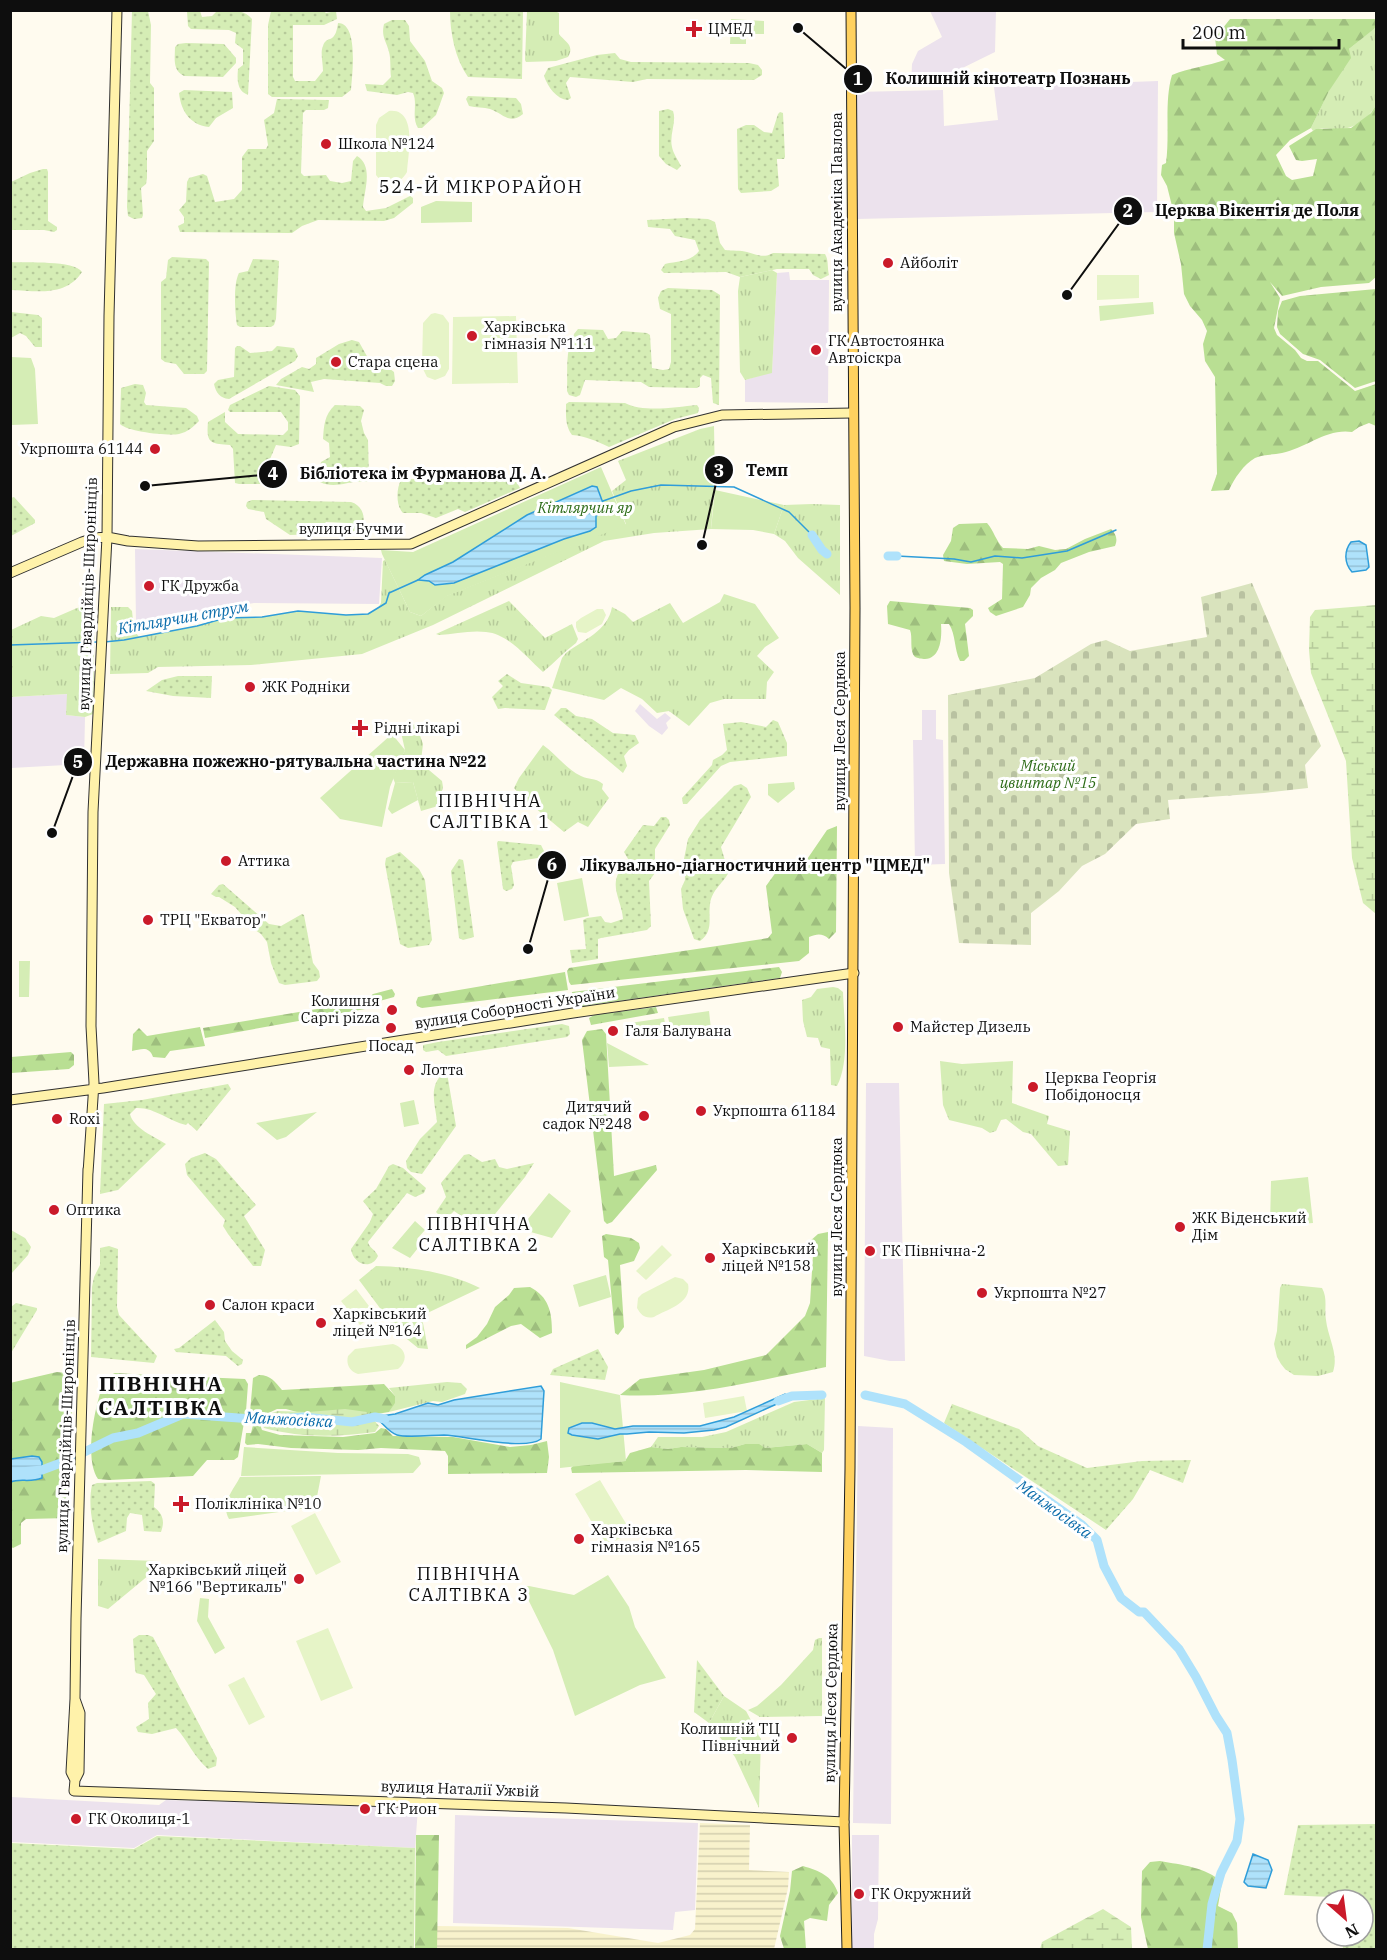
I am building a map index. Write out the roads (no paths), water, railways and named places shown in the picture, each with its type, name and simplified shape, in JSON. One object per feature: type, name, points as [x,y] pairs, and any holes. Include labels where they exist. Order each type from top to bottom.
[{"type":"main road","name":"вулиця Гвардійців-Широнінців","points":[[75,1785],[79,1772],[80,1713],[75,1699],[90,1087],[93,812],[106,537],[117,10]]},
{"type":"main road","name":"вулиця Академіка Павлова","points":[[851,10],[853,413]]},
{"type":"main road","name":"вулиця Бучми","points":[[10,573],[82,542],[106,537],[128,542],[198,546],[411,544],[674,427],[722,415],[853,413]]},
{"type":"main road","name":"вулиця Леся Сердюка","points":[[847,1950],[844,1822],[851,1402],[854,973],[853,413]]},
{"type":"main road","name":"вулиця Соборності України","points":[[10,1099],[573,1013],[854,973]]},
{"type":"main road","name":"вулиця Наталії Ужвій","points":[[75,1785],[844,1822]]},
{"type":"water","points":[[592,486],[597,487],[606,511],[596,516],[596,527],[590,531],[564,539],[454,583],[435,585],[429,581],[418,580],[453,562],[527,515]]},
{"type":"water","points":[[1359,541],[1366,545],[1369,567],[1366,570],[1352,572],[1347,565],[1346,553],[1351,542]]},
{"type":"water","points":[[541,1386],[544,1391],[541,1439],[533,1442],[509,1443],[444,1435],[401,1436],[391,1432],[375,1417],[395,1414],[428,1403],[438,1405],[454,1400]]},
{"type":"water","points":[[785,1394],[790,1398],[726,1427],[714,1430],[620,1434],[598,1439],[568,1433],[569,1428],[582,1423],[615,1429],[633,1426],[700,1426],[734,1417]]},
{"type":"water","points":[[39,1457],[42,1462],[42,1478],[11,1482],[11,1459]]},
{"type":"water","points":[[1253,1854],[1268,1860],[1272,1870],[1266,1888],[1248,1886],[1244,1882]]},
{"type":"waterway","name":"Кітлярчин струм","points":[[603,501],[631,491],[661,485],[734,487],[789,512],[812,535]]},
{"type":"waterway","name":"Кітлярчин струм","points":[[897,556],[971,562],[995,556],[1022,558],[1067,551],[1116,530]]},
{"type":"waterway","points":[[812,535],[827,554]]},
{"type":"waterway","points":[[888,556],[897,556]]},
{"type":"waterway","name":"Кітлярчин струм","points":[[104,642],[197,626],[225,618],[262,617],[298,611],[346,615],[368,614],[386,603],[389,593],[418,580]]},
{"type":"waterway","name":"Кітлярчин струм","points":[[10,645],[97,642]]},
{"type":"waterway","name":"Манжосівка","points":[[778,1401],[792,1396],[822,1395]]},
{"type":"waterway","name":"Манжосівка","points":[[865,1395],[905,1404],[966,1442],[1082,1525],[1097,1540],[1104,1566],[1121,1598],[1139,1612],[1144,1612],[1179,1649],[1227,1733],[1240,1819],[1237,1841],[1221,1873],[1212,1904],[1207,1950]]},
{"type":"waterway","name":"Манжосівка","points":[[10,1473],[42,1470],[113,1438],[138,1433],[183,1414],[265,1420],[304,1417],[352,1422],[375,1417],[385,1419]]},
{"type":"place","name":"Колишній кінотеатр Познань","points":[[798,28]]},
{"type":"place","name":"ЦМЕД","points":[[694,29]]},
{"type":"place","name":"Школа №124","points":[[326,144]]},
{"type":"place","name":"Айболіт","points":[[888,263]]},
{"type":"place","name":"Церква Вікентія де Поля","points":[[1067,295]]},
{"type":"place","name":"Харківська гімназія №111","points":[[472,336]]},
{"type":"place","name":"ГК Автостоянка Автоіскра","points":[[816,350]]},
{"type":"place","name":"Стара сцена","points":[[336,362]]},
{"type":"place","name":"Укрпошта 61144","points":[[155,449]]},
{"type":"place","name":"Бібліотека iм Фурманова Д. А.","points":[[145,486]]},
{"type":"place","name":"Темп","points":[[702,545]]},
{"type":"place","name":"ГК Дружба","points":[[149,586]]},
{"type":"place","name":"ЖК Родніки","points":[[250,687]]},
{"type":"place","name":"Рідні лікарі","points":[[360,728]]},
{"type":"place","name":"Державна пожежно-рятувальна частина №22","points":[[52,833]]},
{"type":"place","name":"Аттика","points":[[226,861]]},
{"type":"place","name":"ТРЦ \"Екватор\"","points":[[148,920]]},
{"type":"place","name":"Лікувально-діагностичний центр \"ЦМЕД\"","points":[[528,949]]},
{"type":"place","name":"Колишня Capri pizza","points":[[392,1010]]},
{"type":"place","name":"Майстер Дизель","points":[[898,1027]]},
{"type":"place","name":"Посад","points":[[391,1028]]},
{"type":"place","name":"Галя Балувана","points":[[613,1031]]},
{"type":"place","name":"Лотта","points":[[409,1070]]},
{"type":"place","name":"Церква Георгія Побідоносця","points":[[1033,1087]]},
{"type":"place","name":"Укрпошта 61184","points":[[701,1111]]},
{"type":"place","name":"Дитячий садок №248","points":[[644,1116]]},
{"type":"place","name":"Roxi","points":[[57,1119]]},
{"type":"place","name":"Оптика","points":[[54,1210]]},
{"type":"place","name":"ЖК Віденський Дім","points":[[1180,1227]]},
{"type":"place","name":"ГК Північна-2","points":[[870,1251]]},
{"type":"place","name":"Харківський ліцей №158","points":[[710,1258]]},
{"type":"place","name":"Укрпошта №27","points":[[982,1293]]},
{"type":"place","name":"Салон краси","points":[[210,1305]]},
{"type":"place","name":"Харківський ліцей №164","points":[[321,1323]]},
{"type":"place","name":"Поліклініка №10","points":[[181,1504]]},
{"type":"place","name":"Харківська гімназія №165","points":[[579,1539]]},
{"type":"place","name":"Харківський ліцей №166 \"Вертикаль\"","points":[[299,1579]]},
{"type":"place","name":"Колишній ТЦ Північний","points":[[792,1738]]},
{"type":"place","name":"ГК Рион","points":[[365,1809]]},
{"type":"place","name":"ГК Околиця-1","points":[[76,1819]]},
{"type":"place","name":"ГК Окружний","points":[[859,1894]]},
{"type":"district","name":"524-Й МІКРОРАЙОН","points":[[481,187]]},
{"type":"district","name":"ПІВНІЧНА САЛТІВКА 1","points":[[490,811]]},
{"type":"district","name":"ПІВНІЧНА САЛТІВКА 2","points":[[479,1234]]},
{"type":"district","name":"ПІВНІЧНА САЛТІВКА","points":[[161,1396]]},
{"type":"district","name":"ПІВНІЧНА САЛТІВКА 3","points":[[469,1584]]},
{"type":"park label","name":"Кітлярчин яр","points":[[585,508]]},
{"type":"park label","name":"Міський цвинтар №15","points":[[1048,774]]}]
